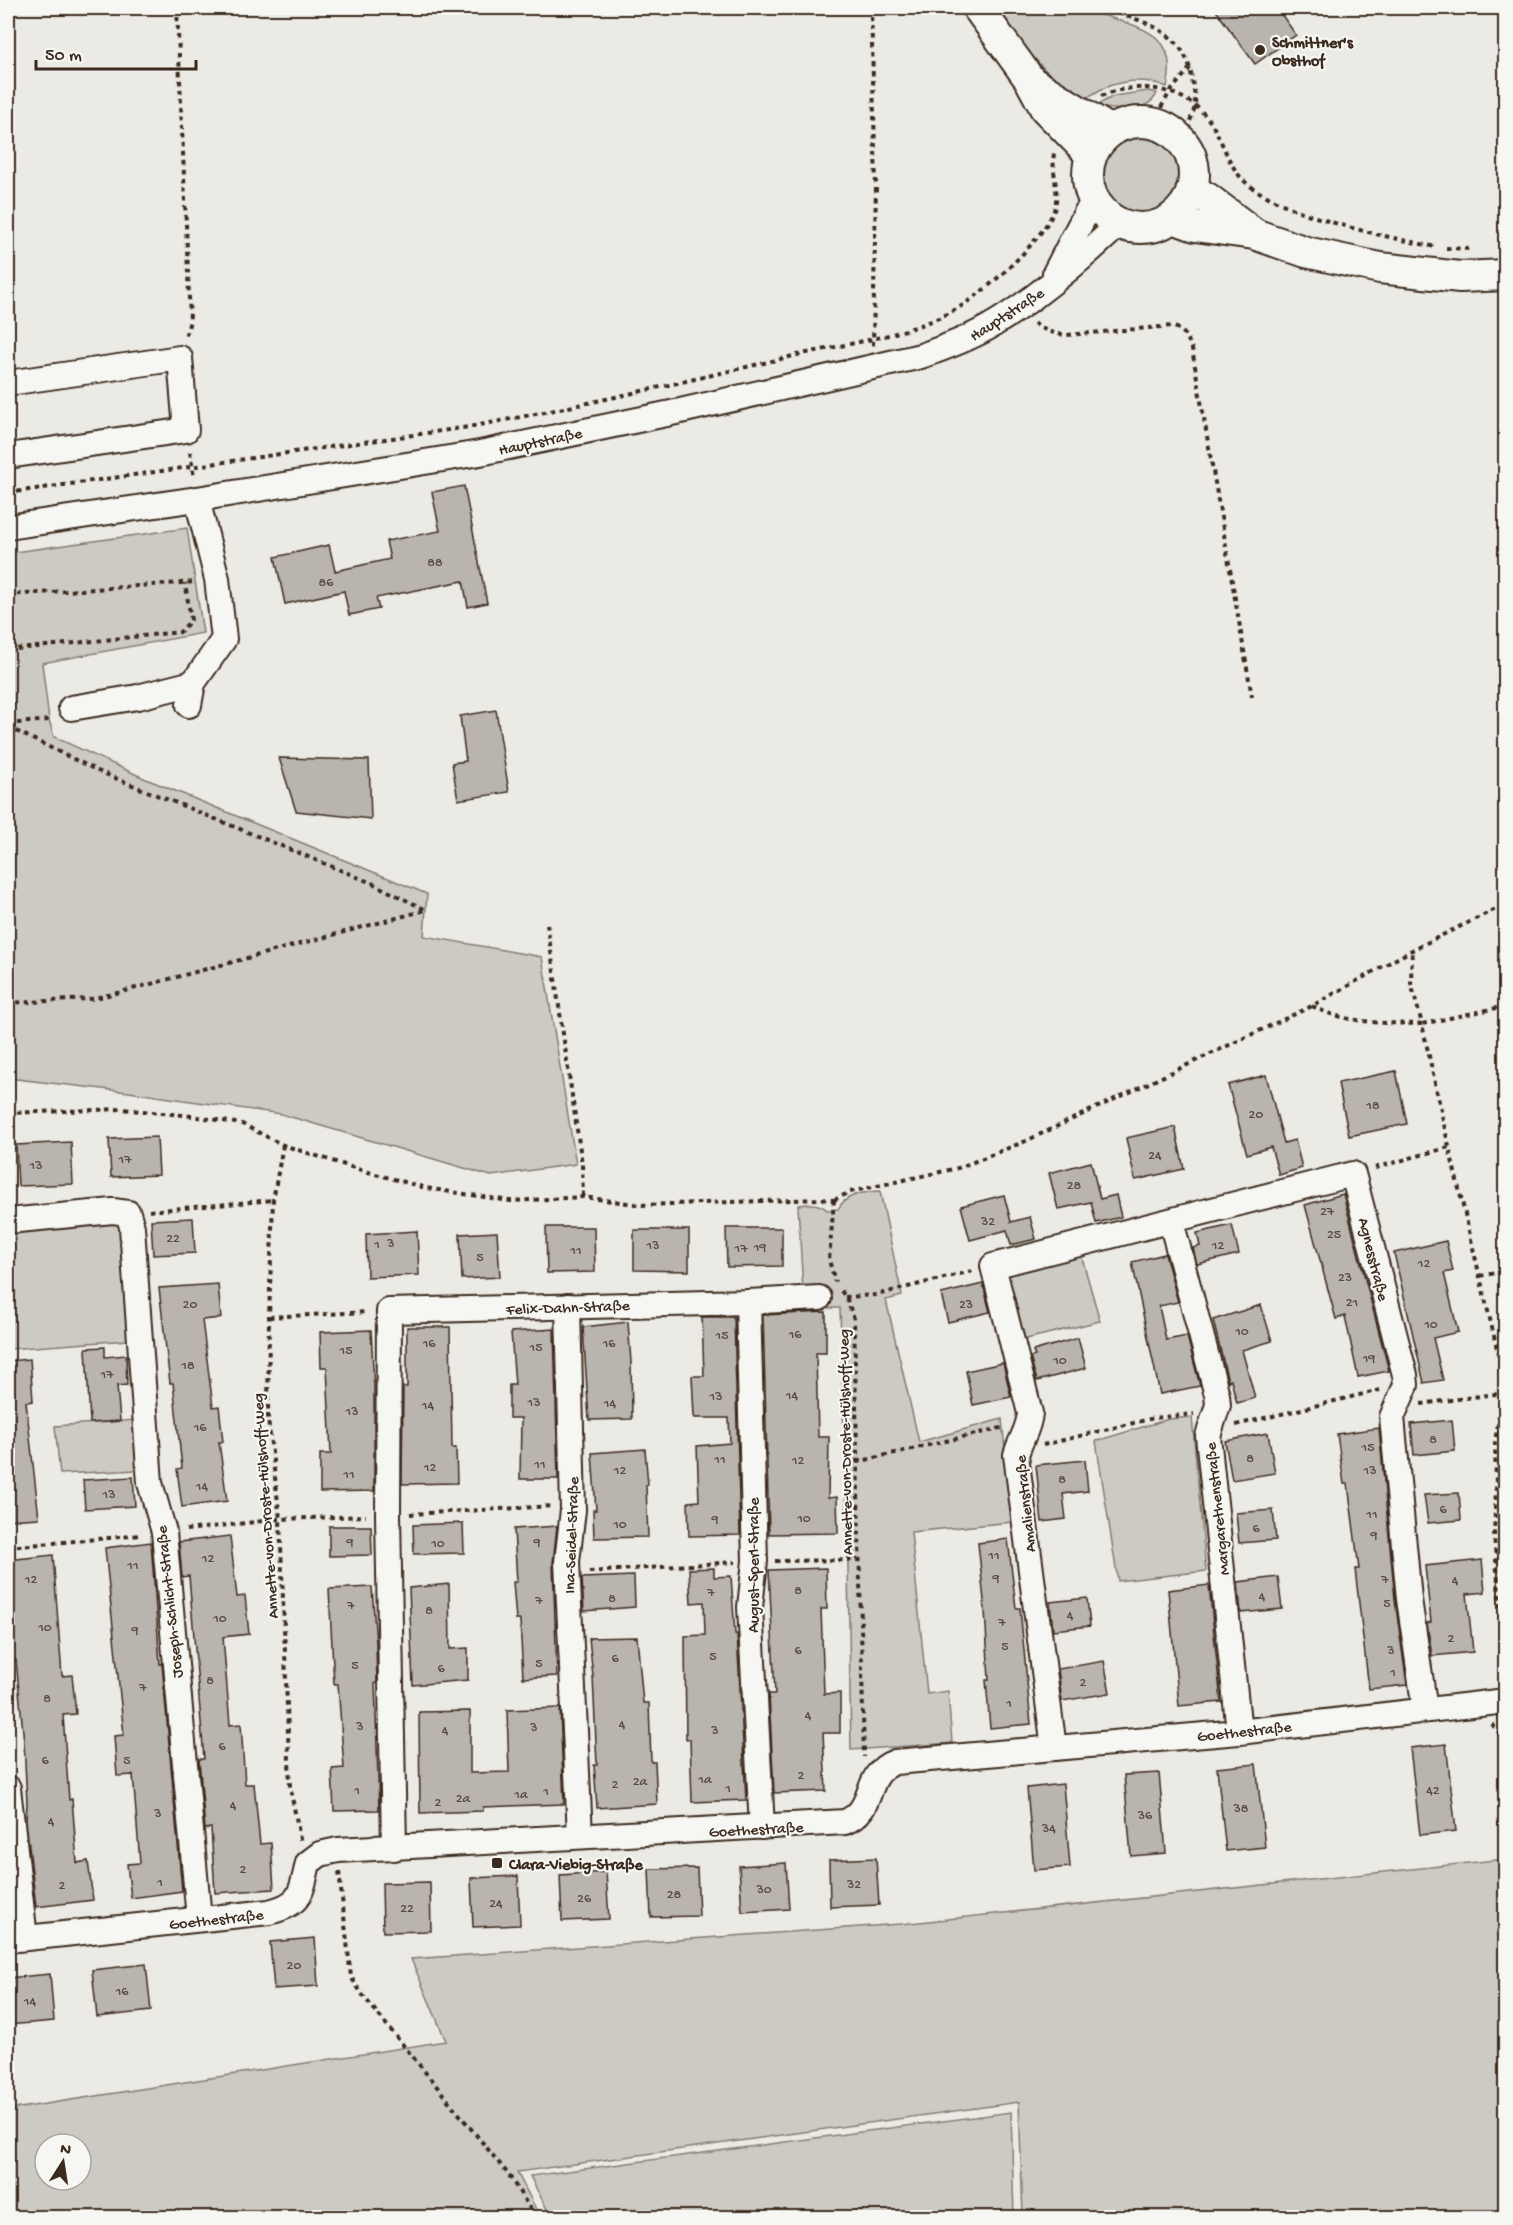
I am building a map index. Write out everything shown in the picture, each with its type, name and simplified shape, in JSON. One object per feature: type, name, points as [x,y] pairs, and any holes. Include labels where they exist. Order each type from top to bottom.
[{"type":"main road","points":[[978,8],[1030,80],[1045,108],[1091,155]]},
{"type":"main road","points":[[1030,80],[1111,131]]},
{"type":"main road","points":[[1131,123],[1152,123],[1169,130],[1182,141],[1189,152],[1194,177],[1192,190],[1185,205],[1173,218],[1161,225],[1133,228],[1119,224],[1105,215],[1094,202],[1087,179],[1091,155],[1099,142],[1111,131],[1131,123]]},
{"type":"main road","points":[[1192,190],[1207,198],[1254,234]]},
{"type":"main road","points":[[1173,218],[1195,226],[1254,234],[1306,252],[1380,268],[1460,277],[1506,275]]},
{"type":"street","name":"Hauptstraße","points":[[1050,283],[1094,202]]},
{"type":"street","name":"Hauptstraße","points":[[8,527],[480,453],[921,356],[955,344],[987,328],[1020,307],[1119,224]]},
{"type":"street","points":[[8,383],[180,358],[186,430],[8,456]]},
{"type":"street","points":[[71,708],[138,697],[191,694],[224,639],[217,579],[197,499]]},
{"type":"street","points":[[993,1266],[1353,1174]]},
{"type":"street","name":"Agnesstraße","points":[[1353,1174],[1405,1375],[1406,1385],[1392,1417],[1409,1599],[1425,1710]]},
{"type":"street","points":[[8,1221],[113,1211],[128,1213]]},
{"type":"street","name":"Joseph-Schlicht-Straße","points":[[128,1213],[132,1227],[150,1483],[164,1532],[199,1920]]},
{"type":"street","name":"Margarethenstraße","points":[[1171,1221],[1217,1395],[1218,1406],[1208,1436],[1239,1732]]},
{"type":"street","name":"Amalienstraße","points":[[993,1266],[1030,1413],[1016,1455],[1054,1748]]},
{"type":"street","name":"Felix-Dahn-Straße","points":[[389,1311],[748,1302],[819,1298]]},
{"type":"street","name":"August-Sperl-Straße","points":[[748,1302],[755,1561],[750,1606],[762,1827]]},
{"type":"street","name":"Ina-Seidel-Straße","points":[[568,1306],[573,1510],[567,1573],[580,1836]]},
{"type":"street","points":[[389,1311],[388,1515],[394,1848]]},
{"type":"street","name":"Goethestraße","points":[[16,1939],[282,1909],[294,1902],[303,1890],[308,1863],[320,1854],[338,1850],[845,1822],[853,1818],[866,1803],[873,1779],[880,1769],[895,1762],[1239,1732],[1506,1701]]},
{"type":"street","points":[[8,1788],[16,1939]]},
{"type":"path","points":[[177,8],[190,321],[180,358]]},
{"type":"path","points":[[871,8],[876,186],[873,338]]},
{"type":"path","points":[[1101,8],[1142,20],[1168,35],[1185,52],[1190,68],[1195,105],[1182,141]]},
{"type":"path","points":[[1152,123],[1170,92],[1190,68]]},
{"type":"path","points":[[1020,307],[1041,329],[1054,334],[1067,335],[1172,326],[1181,329],[1186,335],[1192,349],[1252,697]]},
{"type":"path","points":[[8,493],[469,427],[535,415],[906,330]]},
{"type":"path","points":[[186,430],[197,499]]},
{"type":"path","points":[[8,595],[217,579]]},
{"type":"path","points":[[8,650],[180,632],[191,620],[185,583]]},
{"type":"path","points":[[8,726],[49,720]]},
{"type":"path","points":[[8,726],[98,771],[319,861],[426,910],[92,999],[8,1003]]},
{"type":"path","points":[[8,1113],[122,1109],[242,1124],[283,1145],[354,1168],[458,1194],[510,1201],[583,1197],[642,1205],[834,1200],[850,1192],[958,1168],[1026,1141],[1312,1006],[1412,950],[1506,904]]},
{"type":"path","points":[[547,924],[582,1164],[583,1197]]},
{"type":"path","points":[[1412,950],[1411,983],[1499,1356],[1503,1393],[1495,1442],[1494,1536],[1506,1674]]},
{"type":"path","points":[[1312,1006],[1329,1015],[1368,1022],[1422,1024],[1506,1006]]},
{"type":"path","name":"Annette-von-Droste-Hülshoff-Weg","points":[[283,1145],[273,1200],[268,1419],[280,1519],[290,1787],[298,1835],[308,1863]]},
{"type":"path","points":[[1353,1174],[1449,1147]]},
{"type":"path","points":[[128,1213],[273,1200]]},
{"type":"path","name":"Annette-von-Droste-Hülshoff-Weg","points":[[834,1200],[829,1260],[836,1286],[846,1297],[854,1319],[863,1752],[873,1779]]},
{"type":"path","points":[[846,1297],[876,1295],[993,1266]]},
{"type":"path","points":[[1480,1276],[1506,1271]]},
{"type":"path","points":[[269,1317],[389,1311]]},
{"type":"path","points":[[857,1462],[1002,1427],[1047,1445],[1164,1417],[1192,1413],[1234,1425],[1379,1390],[1402,1395],[1424,1405],[1503,1393]]},
{"type":"path","points":[[8,1547],[280,1519],[555,1506],[573,1510]]},
{"type":"path","points":[[567,1573],[755,1561],[858,1560]]},
{"type":"path","points":[[1476,1705],[1503,1738],[1506,1757]]},
{"type":"path","points":[[338,1850],[351,1977],[364,1997],[508,2174],[536,2217]]},
{"type":"shaded area","points":[[1056,6],[1081,9],[1139,27],[1158,39],[1165,48],[1169,58],[1167,87],[1145,81],[1122,82],[1091,95],[1082,102],[1045,70],[993,8]]},
{"type":"shaded area","points":[[1148,91],[1157,93],[1153,100],[1138,107],[1111,109],[1095,106],[1114,96]]},
{"type":"shaded area","points":[[1142,132],[1159,136],[1173,145],[1182,159],[1186,176],[1182,193],[1173,207],[1159,216],[1142,220],[1125,216],[1111,207],[1102,193],[1098,176],[1102,159],[1111,145],[1125,136]]},
{"type":"shaded area","points":[[187,528],[203,633],[42,663],[49,720],[54,737],[146,779],[427,894],[424,936],[542,957],[576,1164],[491,1176],[281,1114],[129,1092],[8,1078],[8,553]]},
{"type":"shaded area","points":[[880,1191],[902,1296],[886,1300],[919,1442],[1002,1419],[1012,1522],[911,1532],[927,1694],[948,1691],[952,1743],[851,1750],[840,1308],[804,1308],[798,1205],[813,1204],[827,1210],[838,1209],[851,1197]]},
{"type":"shaded area","points":[[118,1224],[122,1229],[128,1340],[8,1349],[8,1230]]},
{"type":"shaded area","points":[[1080,1251],[1100,1321],[1018,1341],[1006,1281],[1008,1274]]},
{"type":"shaded area","points":[[1192,1417],[1206,1571],[1118,1581],[1096,1441],[1169,1419]]},
{"type":"shaded area","points":[[136,1420],[138,1470],[60,1474],[55,1426]]},
{"type":"shaded area","points":[[1505,1859],[1505,2217],[1023,2217],[1019,2102],[517,2172],[540,2217],[8,2217],[8,2110],[446,2041],[411,1959],[901,1924]]},
{"type":"shaded area","points":[[1011,2112],[1014,2217],[551,2217],[530,2176]]},
{"type":"building","name":"Schmittner's Obsthof","points":[[1214,8],[1277,8],[1296,35],[1255,64]]},
{"type":"building","points":[[464,486],[487,603],[468,607],[463,581],[376,598],[379,609],[349,615],[344,591],[285,604],[275,557],[329,545],[335,571],[390,559],[386,541],[440,531],[432,492]]},
{"type":"building","points":[[496,710],[509,792],[458,800],[452,763],[466,761],[460,716]]},
{"type":"building","points":[[279,758],[369,760],[371,819],[296,811]]},
{"type":"building","points":[[1396,1071],[1407,1124],[1349,1136],[1338,1083]]},
{"type":"building","points":[[1266,1075],[1284,1143],[1295,1140],[1302,1168],[1279,1175],[1271,1147],[1247,1154],[1228,1085]]},
{"type":"building","points":[[1175,1127],[1184,1169],[1135,1180],[1126,1138]]},
{"type":"building","points":[[157,1137],[159,1175],[111,1177],[109,1139]]},
{"type":"building","points":[[71,1142],[73,1184],[18,1186],[16,1145]]},
{"type":"building","points":[[1091,1162],[1100,1199],[1116,1195],[1121,1217],[1096,1223],[1091,1202],[1058,1209],[1049,1173]]},
{"type":"building","points":[[1343,1194],[1389,1371],[1358,1377],[1345,1316],[1336,1319],[1305,1205]]},
{"type":"building","points":[[1004,1195],[1011,1222],[1030,1217],[1036,1239],[1011,1245],[1007,1230],[970,1240],[961,1206]]},
{"type":"building","points":[[193,1218],[195,1253],[153,1255],[151,1220]]},
{"type":"building","points":[[1232,1225],[1239,1254],[1197,1264],[1193,1248],[1200,1246],[1197,1233]]},
{"type":"building","points":[[546,1227],[594,1227],[595,1272],[547,1273]]},
{"type":"building","points":[[726,1228],[782,1228],[782,1266],[727,1267]]},
{"type":"building","points":[[634,1230],[689,1230],[689,1271],[634,1270]]},
{"type":"building","points":[[417,1231],[419,1275],[367,1277],[366,1234]]},
{"type":"building","points":[[497,1232],[500,1277],[462,1279],[460,1234]]},
{"type":"building","points":[[1446,1241],[1453,1271],[1444,1273],[1458,1332],[1433,1338],[1443,1380],[1424,1383],[1394,1253]]},
{"type":"building","points":[[1165,1254],[1178,1302],[1159,1306],[1166,1340],[1187,1336],[1200,1386],[1160,1394],[1132,1262]]},
{"type":"building","points":[[218,1284],[221,1318],[202,1320],[213,1407],[219,1406],[223,1442],[219,1442],[227,1501],[182,1507],[177,1469],[182,1468],[173,1383],[170,1383],[159,1288]]},
{"type":"building","points":[[983,1284],[990,1312],[948,1322],[941,1294]]},
{"type":"building","points":[[1261,1305],[1272,1341],[1242,1350],[1255,1398],[1237,1403],[1231,1380],[1228,1381],[1213,1320]]},
{"type":"building","points":[[826,1312],[826,1353],[816,1353],[818,1437],[829,1437],[828,1498],[837,1497],[838,1533],[769,1534],[763,1315]]},
{"type":"building","points":[[702,1317],[734,1317],[740,1535],[689,1536],[688,1502],[699,1501],[697,1446],[730,1443],[729,1418],[695,1418],[694,1416],[692,1376],[704,1376]]},
{"type":"building","points":[[628,1322],[632,1419],[589,1420],[583,1327]]},
{"type":"building","points":[[407,1327],[450,1327],[452,1448],[456,1448],[457,1483],[402,1484],[403,1387],[407,1387]]},
{"type":"building","points":[[554,1329],[558,1479],[520,1479],[521,1418],[509,1418],[509,1385],[515,1385],[511,1332]]},
{"type":"building","points":[[371,1330],[374,1388],[374,1491],[320,1492],[320,1454],[331,1454],[327,1367],[321,1367],[320,1332]]},
{"type":"building","points":[[1078,1338],[1086,1368],[1037,1381],[1030,1357],[1035,1356],[1033,1351]]},
{"type":"building","points":[[105,1347],[105,1357],[126,1355],[127,1385],[117,1386],[120,1421],[90,1423],[86,1348]]},
{"type":"building","points":[[30,1359],[33,1401],[26,1402],[39,1518],[8,1520],[8,1361]]},
{"type":"building","points":[[1003,1363],[1011,1397],[973,1405],[966,1371]]},
{"type":"building","points":[[1452,1420],[1455,1451],[1414,1455],[1411,1424]]},
{"type":"building","points":[[1379,1428],[1395,1600],[1407,1685],[1369,1689],[1355,1569],[1359,1569],[1348,1484],[1344,1484],[1337,1434]]},
{"type":"building","points":[[1268,1433],[1275,1473],[1232,1480],[1225,1441]]},
{"type":"building","points":[[645,1449],[648,1537],[594,1538],[593,1510],[596,1510],[592,1453]]},
{"type":"building","points":[[1085,1460],[1088,1491],[1063,1494],[1066,1519],[1042,1522],[1036,1465]]},
{"type":"building","points":[[133,1477],[135,1506],[85,1509],[83,1480]]},
{"type":"building","points":[[1459,1493],[1461,1520],[1428,1523],[1424,1495]]},
{"type":"building","points":[[1273,1510],[1276,1540],[1239,1543],[1236,1513]]},
{"type":"building","points":[[463,1523],[464,1553],[414,1554],[413,1525]]},
{"type":"building","points":[[329,1526],[371,1526],[372,1555],[329,1556]]},
{"type":"building","points":[[557,1526],[553,1563],[557,1676],[523,1678],[520,1620],[516,1620],[513,1582],[517,1582],[514,1529]]},
{"type":"building","points":[[230,1536],[237,1597],[245,1596],[249,1634],[223,1637],[230,1725],[241,1724],[245,1784],[254,1784],[260,1844],[271,1843],[274,1889],[215,1893],[211,1828],[205,1829],[199,1759],[204,1759],[189,1576],[182,1577],[179,1542]]},
{"type":"building","points":[[1008,1539],[1016,1608],[1020,1608],[1031,1724],[990,1728],[986,1680],[989,1680],[985,1610],[978,1543]]},
{"type":"building","points":[[151,1542],[160,1664],[162,1664],[182,1891],[131,1898],[127,1864],[140,1863],[133,1775],[117,1776],[114,1736],[124,1735],[105,1548]]},
{"type":"building","points":[[53,1555],[62,1676],[72,1675],[76,1714],[63,1715],[69,1800],[72,1799],[77,1863],[88,1861],[93,1900],[36,1907],[26,1820],[24,1742],[8,1601],[8,1560]]},
{"type":"building","points":[[1482,1560],[1485,1592],[1467,1594],[1473,1652],[1432,1656],[1427,1623],[1431,1622],[1425,1566]]},
{"type":"building","points":[[714,1568],[714,1577],[731,1576],[735,1634],[737,1634],[746,1800],[692,1802],[690,1739],[686,1739],[685,1636],[705,1635],[704,1602],[691,1603],[689,1569]]},
{"type":"building","points":[[826,1568],[827,1609],[821,1609],[824,1694],[840,1693],[840,1733],[823,1733],[826,1791],[774,1793],[769,1694],[775,1694],[769,1570]]},
{"type":"building","points":[[634,1576],[635,1607],[584,1611],[582,1578]]},
{"type":"building","points":[[1278,1577],[1282,1609],[1241,1613],[1238,1582]]},
{"type":"building","points":[[449,1584],[450,1649],[468,1648],[468,1680],[413,1685],[409,1588]]},
{"type":"building","points":[[1209,1585],[1221,1702],[1179,1706],[1168,1590]]},
{"type":"building","points":[[372,1587],[376,1644],[379,1810],[334,1811],[332,1769],[344,1768],[338,1684],[334,1684],[329,1589]]},
{"type":"building","points":[[1087,1598],[1090,1626],[1053,1630],[1050,1602]]},
{"type":"building","points":[[637,1637],[643,1703],[649,1703],[651,1762],[655,1762],[657,1804],[597,1808],[593,1677],[589,1638]]},
{"type":"building","points":[[1104,1661],[1110,1693],[1062,1701],[1058,1669]]},
{"type":"building","points":[[560,1708],[564,1804],[483,1807],[483,1811],[420,1813],[419,1712],[470,1711],[470,1773],[509,1772],[507,1710]]},
{"type":"building","points":[[1446,1744],[1456,1831],[1420,1835],[1410,1748]]},
{"type":"building","points":[[1256,1764],[1265,1847],[1226,1851],[1217,1768]]},
{"type":"building","points":[[1159,1773],[1166,1853],[1131,1856],[1124,1775]]},
{"type":"building","points":[[1063,1784],[1070,1867],[1034,1870],[1027,1788]]},
{"type":"building","points":[[876,1858],[879,1905],[830,1907],[829,1860]]},
{"type":"building","points":[[786,1863],[789,1909],[742,1912],[739,1866]]},
{"type":"building","points":[[697,1868],[699,1916],[651,1917],[649,1869]]},
{"type":"building","points":[[606,1872],[609,1919],[562,1921],[560,1875]]},
{"type":"building","points":[[518,1876],[520,1925],[473,1927],[471,1878]]},
{"type":"building","points":[[430,1882],[431,1931],[383,1932],[382,1883]]},
{"type":"building","points":[[315,1938],[318,1986],[274,1989],[270,1942]]},
{"type":"building","points":[[146,1964],[151,2011],[97,2017],[92,1970]]},
{"type":"building","points":[[50,1974],[54,2021],[8,2025],[8,1978]]},
{"type":"place","name":"Schmittner's Obsthof","points":[[1260,50]]},
{"type":"place","name":"Clara-Viebig-Straße","points":[[497,1863]]}]
